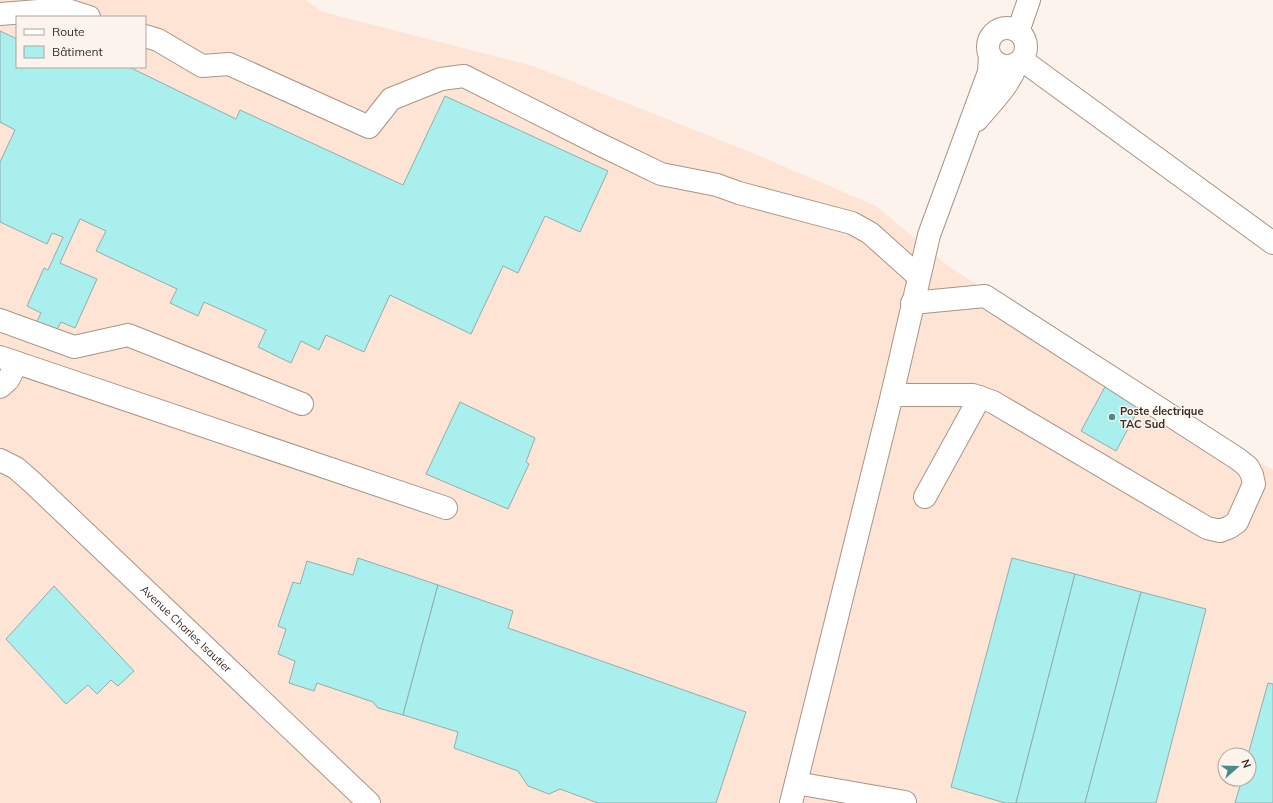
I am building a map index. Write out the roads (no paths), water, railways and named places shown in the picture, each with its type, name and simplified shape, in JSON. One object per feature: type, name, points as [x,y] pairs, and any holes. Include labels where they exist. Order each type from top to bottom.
[{"type":"street","points":[[1016,30],[1029,0]]},
{"type":"street","points":[[0,14],[64,9],[86,16]]},
{"type":"street","points":[[905,802],[793,793],[892,395],[918,276],[929,235],[964,136],[988,72],[990,56],[988,45],[993,34],[1004,28],[1016,30],[1024,38],[1026,50],[1006,85],[964,136]]},
{"type":"street","points":[[146,36],[158,40],[202,66],[229,64],[369,127],[391,99],[441,79],[464,76],[661,174],[717,185],[739,193],[852,223],[870,233],[918,276]]},
{"type":"street","points":[[990,56],[999,65],[1005,67],[1019,62]]},
{"type":"street","points":[[1019,62],[1273,243]]},
{"type":"street","points":[[892,395],[973,395],[993,402],[1207,528],[1220,531],[1237,522],[1254,484],[1248,467],[1238,458],[985,296],[912,303]]},
{"type":"street","points":[[0,320],[74,347],[128,335],[302,404]]},
{"type":"street","points":[[0,387],[8,380],[9,360],[446,508]]},
{"type":"street","points":[[925,497],[980,397]]},
{"type":"street","name":"Avenue Charles Isautier","points":[[0,460],[16,468],[33,483],[369,803]]},
{"type":"place","name":"Poste électrique TAC Sud","points":[[1112,417]]}]
